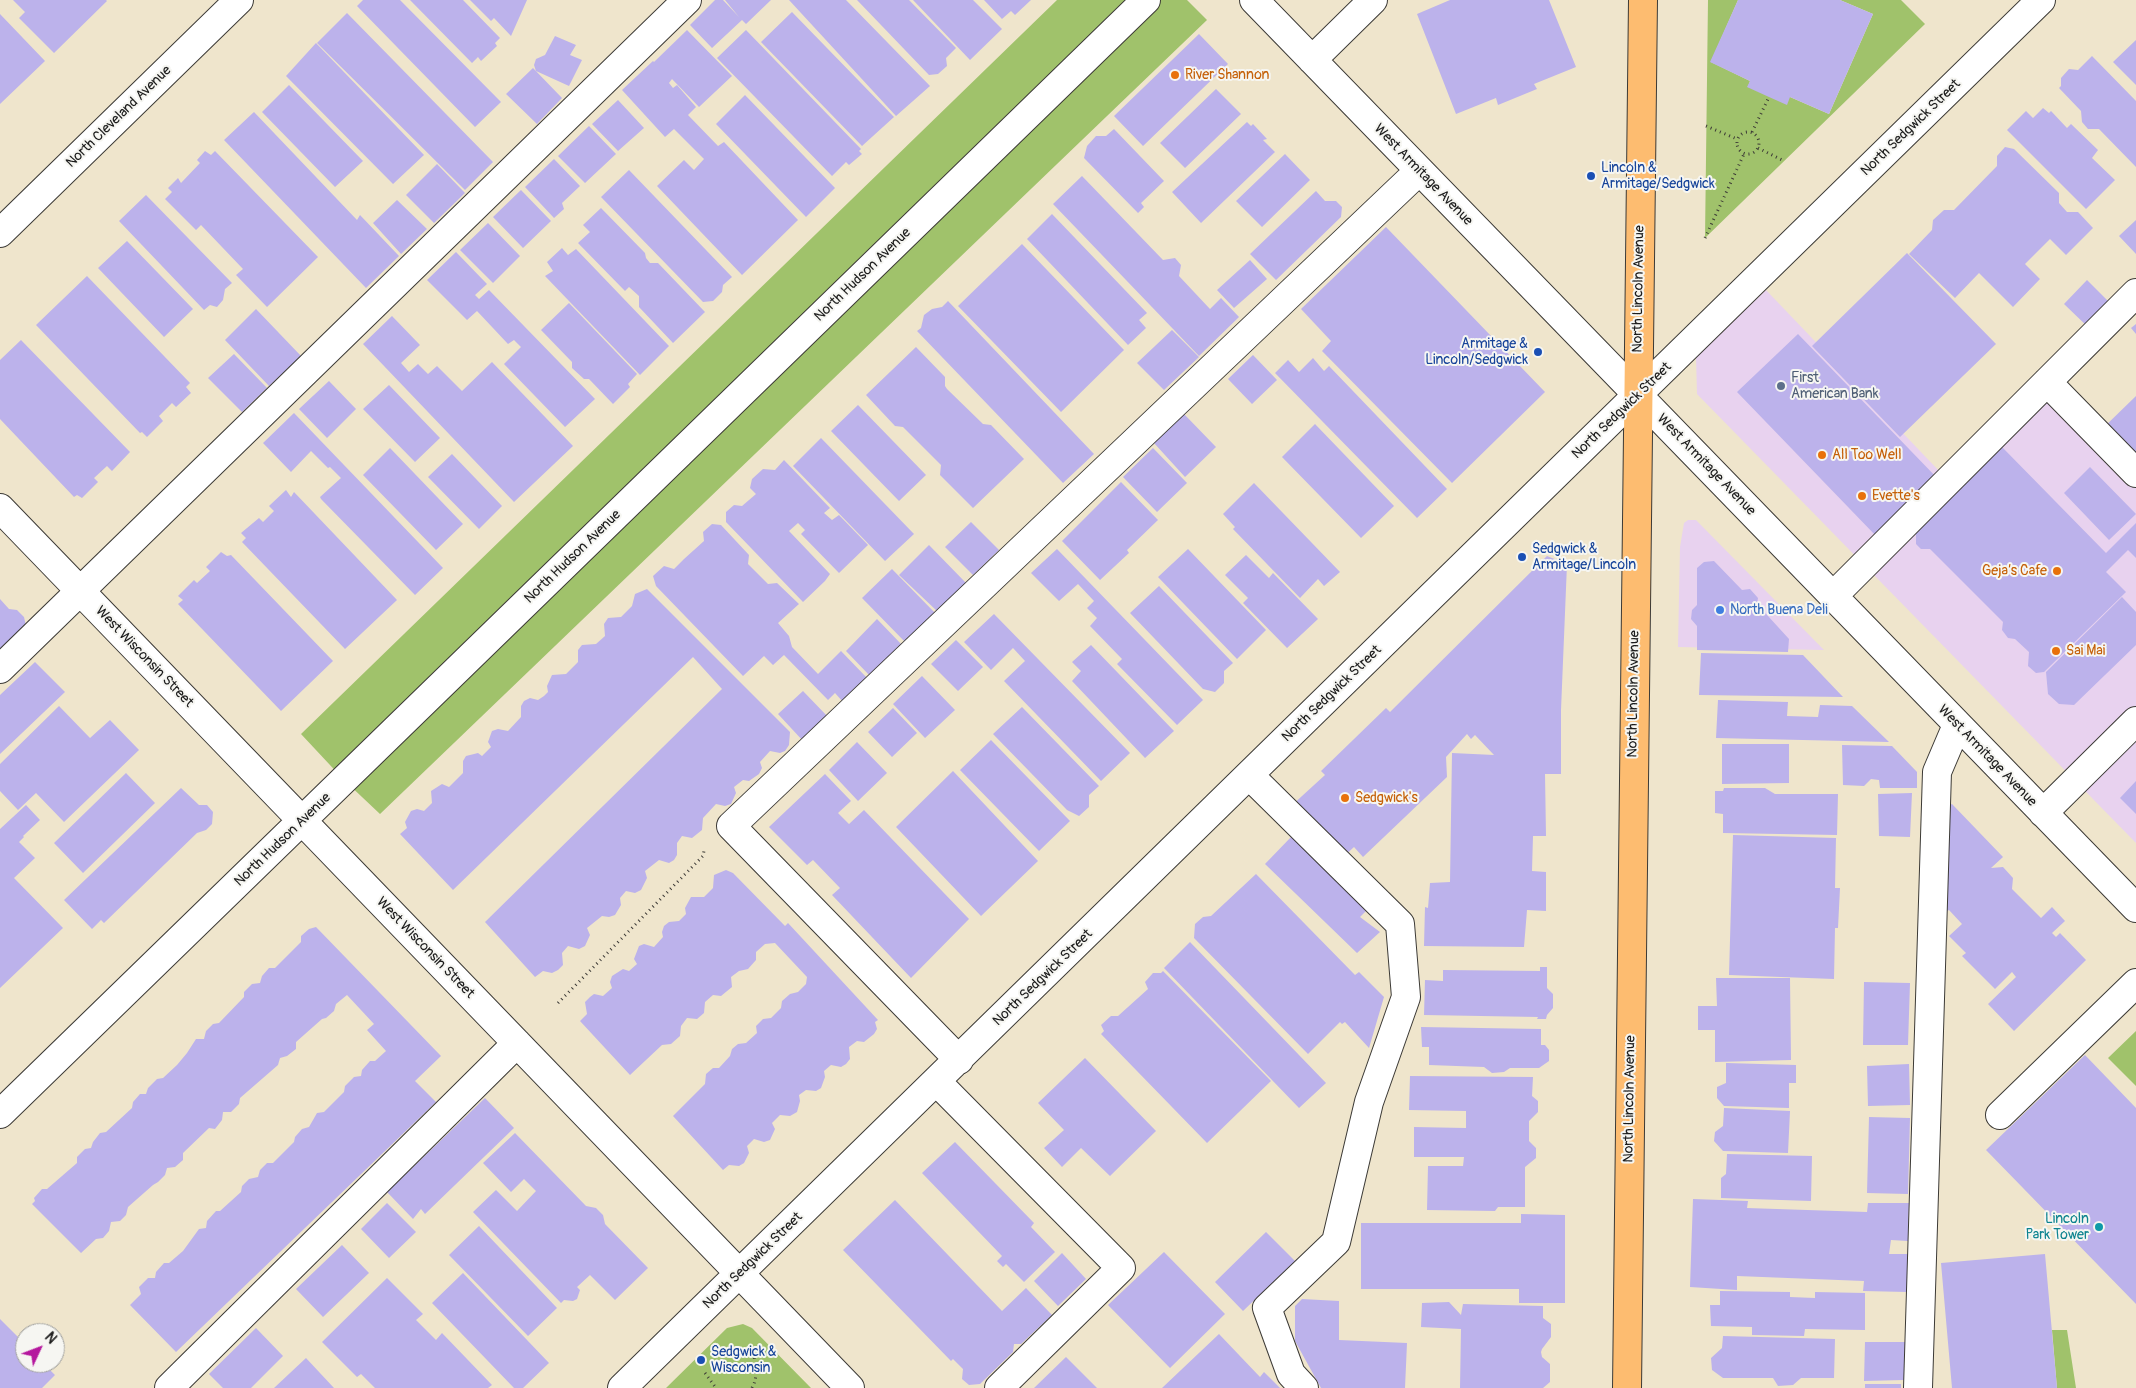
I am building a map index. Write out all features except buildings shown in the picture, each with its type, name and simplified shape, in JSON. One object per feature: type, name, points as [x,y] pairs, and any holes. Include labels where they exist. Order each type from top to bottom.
[{"type":"main road","name":"North Lincoln Avenue","points":[[1627,1388],[1643,0]]},
{"type":"street","name":"North Cleveland Avenue","points":[[0,233],[239,0]]},
{"type":"street","points":[[0,668],[687,0]]},
{"type":"street","name":"North Hudson Avenue","points":[[0,1114],[1146,0]]},
{"type":"street","name":"West Armitage Avenue","points":[[1254,0],[2136,908]]},
{"type":"street","points":[[1312,60],[1374,0]]},
{"type":"street","name":"North Sedgwick Street","points":[[622,1388],[2041,0]]},
{"type":"street","points":[[959,1060],[731,826],[1419,170]]},
{"type":"street","points":[[1832,596],[2136,293]]},
{"type":"street","points":[[2047,382],[2136,474]]},
{"type":"street","name":"West Wisconsin Street","points":[[0,508],[850,1388]]},
{"type":"street","points":[[2043,813],[2136,721]]},
{"type":"street","points":[[1918,1388],[1937,772],[1957,725]]},
{"type":"street","points":[[1249,775],[1400,924],[1406,997],[1369,1102],[1336,1242],[1267,1308],[1291,1374],[1304,1388]]},
{"type":"street","points":[[2000,1115],[2136,983]]},
{"type":"street","points":[[169,1388],[517,1043]]},
{"type":"street","points":[[936,1081],[1121,1268],[999,1388]]},
{"type":"path","points":[[1752,132],[1770,97]]},
{"type":"path","points":[[1706,126],[1737,139]]},
{"type":"path","points":[[1745,132],[1752,132],[1759,141],[1758,148],[1752,154],[1744,154],[1737,146],[1737,139],[1745,132]]},
{"type":"path","points":[[1758,148],[1784,161]]},
{"type":"path","points":[[1705,238],[1744,154]]},
{"type":"path","points":[[558,1003],[703,856],[705,846]]},
{"type":"path","points":[[752,1388],[756,1381],[757,1373],[754,1356]]},
{"type":"path","points":[[705,1373],[716,1388]]},
{"type":"shaded area","points":[[1766,290],[1942,474],[2035,381],[2136,485],[2136,843],[1697,394],[1696,357]]},
{"type":"shaded area","points":[[1688,520],[1696,520],[1824,650],[1678,647],[1680,547],[1684,523]]},
{"type":"green space","points":[[1057,0],[1187,0],[1207,20],[380,814],[344,780],[301,734]]},
{"type":"green space","points":[[1708,0],[1738,0],[1711,62],[1750,81],[1748,87],[1790,97],[1829,114],[1873,14],[1840,0],[1901,0],[1925,24],[1705,238]]},
{"type":"green space","points":[[2136,1031],[2136,1086],[2108,1058]]},
{"type":"green space","points":[[743,1324],[752,1328],[811,1388],[666,1388],[727,1328]]},
{"type":"green space","points":[[2052,1330],[2067,1330],[2076,1388],[2057,1388]]},
{"type":"place","name":"River Shannon","points":[[1175,75]]},
{"type":"place","name":"Lincoln & Armitage/Sedgwick","points":[[1591,176]]},
{"type":"place","name":"Armitage & Lincoln/Sedgwick","points":[[1538,352]]},
{"type":"place","name":"First American Bank","points":[[1781,386]]},
{"type":"place","name":"All Too Well","points":[[1822,455]]},
{"type":"place","name":"Evette's","points":[[1862,496]]},
{"type":"place","name":"Sedgwick & Armitage/Lincoln","points":[[1522,557]]},
{"type":"place","name":"Geja’s Cafe","points":[[2057,571]]},
{"type":"place","name":"North Buena Deli","points":[[1720,610]]},
{"type":"place","name":"Sai Mai","points":[[2056,651]]},
{"type":"place","name":"Sedgwick's","points":[[1345,798]]},
{"type":"place","name":"Lincoln Park Tower","points":[[2099,1227]]},
{"type":"place","name":"Sedgwick & Wisconsin","points":[[701,1360]]}]
